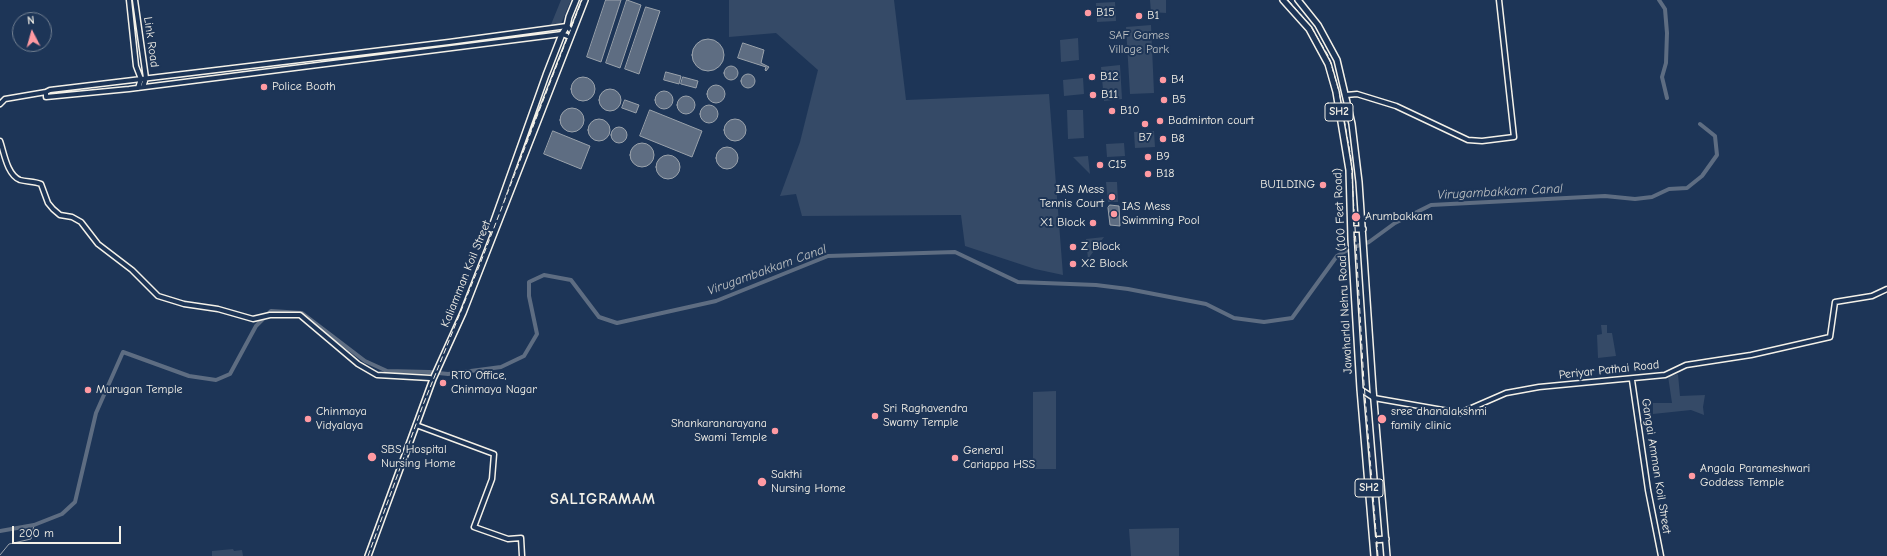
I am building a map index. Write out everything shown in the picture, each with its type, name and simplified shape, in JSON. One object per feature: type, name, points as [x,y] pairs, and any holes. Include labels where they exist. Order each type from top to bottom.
[{"type":"main road","name":"Kaliamman Koil Street","points":[[451,335],[485,247],[562,34],[567,26],[576,0]]},
{"type":"main road","name":"Kaliamman Koil Street","points":[[365,556],[409,434],[421,407],[432,376],[451,335],[585,0]]},
{"type":"main road","name":"Jawaharlal Nehru Road (100 Feet Road)","points":[[1283,0],[1309,29],[1328,64],[1336,92],[1349,170],[1351,239],[1360,389],[1374,556]]},
{"type":"main road","name":"Jawaharlal Nehru Road (100 Feet Road)","points":[[1298,0],[1318,25],[1337,60],[1346,96],[1358,170],[1387,556]]},
{"type":"main road","points":[[1351,229],[1363,229]]},
{"type":"main road","name":"Kaliamman Koil Street","points":[[368,556],[416,425],[432,376]]},
{"type":"main road","points":[[1373,540],[1386,539]]},
{"type":"street","points":[[128,0],[136,66],[141,79],[141,87]]},
{"type":"street","name":"Link Road","points":[[134,0],[146,78],[141,87]]},
{"type":"street","points":[[1346,96],[1357,94],[1396,106],[1468,140],[1482,141],[1514,137],[1499,0]]},
{"type":"street","points":[[0,104],[5,99],[50,90],[449,42],[567,26],[571,34],[141,87],[46,97],[46,92]]},
{"type":"street","points":[[0,141],[10,171],[13,175],[19,180],[41,184],[48,203],[53,209],[60,215],[76,219],[98,244],[132,270],[158,296],[184,304],[218,309],[252,320],[270,315],[300,316],[358,364],[377,375],[432,376]]},
{"type":"street","name":"Periyar Pathai Road","points":[[1374,398],[1460,413],[1506,393],[1576,383],[1632,380],[1665,375],[1686,365],[1751,356],[1830,337],[1835,302],[1872,296],[1887,289]]},
{"type":"street","name":"Gangai Amman Koil Street","points":[[1632,380],[1645,472],[1661,556]]},
{"type":"street","points":[[1360,389],[1374,398]]},
{"type":"street","points":[[416,425],[494,454],[492,479],[474,527],[508,539],[521,538],[522,556]]},
{"type":"green space","points":[[561,0],[571,0],[561,24],[550,27]]},
{"type":"green space","points":[[729,0],[894,0],[906,100],[1049,94],[1063,275],[1035,269],[965,246],[961,215],[802,216],[796,194],[780,196],[800,142],[818,70],[776,33],[729,37]]},
{"type":"green space","points":[[1150,0],[1166,0],[1166,13],[1151,12]]},
{"type":"green space","points":[[1115,2],[1116,21],[1097,22],[1096,3]]},
{"type":"green space","name":"SAF Games Village Park","points":[[1151,25],[1154,93],[1130,94],[1126,27]]},
{"type":"green space","points":[[1078,38],[1079,60],[1061,62],[1060,40]]},
{"type":"green space","points":[[1120,65],[1122,99],[1104,101],[1101,67]]},
{"type":"green space","points":[[1083,78],[1084,94],[1064,96],[1063,80]]},
{"type":"green space","points":[[1067,110],[1083,110],[1084,138],[1068,139]]},
{"type":"green space","points":[[1154,131],[1155,147],[1135,148],[1134,132]]},
{"type":"green space","points":[[1124,143],[1125,156],[1107,157],[1106,144]]},
{"type":"green space","points":[[1088,156],[1090,174],[1073,157]]},
{"type":"green space","name":"IAS Mess Tennis Court","points":[[1106,182],[1117,182],[1118,202],[1108,202]]},
{"type":"green space","points":[[1104,237],[1088,259],[1086,239]]},
{"type":"green space","points":[[1601,325],[1607,325],[1607,333],[1612,333],[1616,356],[1598,358],[1597,335],[1602,334]]},
{"type":"green space","points":[[1678,374],[1680,396],[1705,395],[1703,407],[1704,415],[1691,410],[1653,414],[1653,403],[1672,403],[1668,376]]},
{"type":"green space","points":[[1056,391],[1056,469],[1033,469],[1033,392]]},
{"type":"green space","points":[[1179,528],[1179,556],[1131,556],[1129,529]]},
{"type":"green space","points":[[233,549],[234,551],[242,550],[243,556],[212,556],[212,551]]},
{"type":"shaded area","points":[[606,0],[621,0],[601,62],[587,57]]},
{"type":"shaded area","points":[[627,0],[641,5],[620,68],[606,63]]},
{"type":"shaded area","points":[[646,7],[660,11],[639,74],[625,69]]},
{"type":"shaded area","points":[[705,39],[711,39],[721,46],[724,55],[723,61],[717,68],[711,71],[705,71],[695,64],[692,58],[692,52],[699,42]]},
{"type":"shaded area","points":[[743,43],[764,50],[761,63],[769,67],[766,71],[766,67],[738,58]]},
{"type":"shaded area","points":[[731,66],[736,68],[738,73],[736,78],[731,80],[726,78],[724,73],[726,68]]},
{"type":"shaded area","points":[[666,72],[681,76],[679,84],[664,80]]},
{"type":"shaded area","points":[[748,74],[753,76],[755,81],[753,86],[748,88],[743,86],[741,81],[743,76]]},
{"type":"shaded area","points":[[583,77],[592,80],[595,89],[592,98],[583,101],[574,98],[571,89],[574,80]]},
{"type":"shaded area","points":[[683,77],[698,81],[696,88],[681,84]]},
{"type":"shaded area","points":[[712,85],[720,85],[725,90],[723,101],[720,103],[712,103],[707,98],[707,90]]},
{"type":"shaded area","points":[[610,89],[618,92],[621,100],[618,108],[610,111],[602,108],[599,100],[602,92]]},
{"type":"shaded area","points":[[660,91],[668,91],[673,96],[671,107],[668,109],[660,109],[655,104],[655,96]]},
{"type":"shaded area","points":[[682,96],[690,96],[695,101],[693,112],[690,114],[682,114],[677,109],[677,101]]},
{"type":"shaded area","points":[[625,100],[639,105],[636,113],[622,108]]},
{"type":"shaded area","points":[[705,105],[713,105],[718,110],[716,121],[713,123],[705,123],[700,118],[700,110]]},
{"type":"shaded area","points":[[572,108],[580,112],[584,120],[580,128],[572,132],[564,128],[560,120],[564,112]]},
{"type":"shaded area","points":[[650,110],[702,131],[692,157],[640,136]]},
{"type":"shaded area","points":[[599,119],[607,122],[610,130],[607,138],[599,141],[591,138],[588,130],[591,122]]},
{"type":"shaded area","points":[[735,119],[743,122],[746,130],[743,138],[735,141],[727,138],[724,130],[727,122]]},
{"type":"shaded area","points":[[619,127],[626,132],[627,135],[622,142],[619,143],[612,138],[611,135],[616,128]]},
{"type":"shaded area","points":[[553,131],[590,146],[581,169],[544,154]]},
{"type":"shaded area","points":[[642,143],[650,147],[654,155],[650,163],[642,167],[634,163],[630,155],[634,147]]},
{"type":"shaded area","points":[[727,147],[735,150],[738,158],[735,166],[727,169],[719,166],[716,158],[719,150]]},
{"type":"shaded area","points":[[668,155],[676,159],[680,167],[676,175],[668,179],[660,175],[656,167],[660,159]]},
{"type":"shaded area","name":"IAS Mess Swimming Pool","points":[[1110,205],[1119,206],[1120,226],[1110,225],[1108,208]]},
{"type":"waterway","name":"Virugambakkam Canal","points":[[1659,0],[1665,9],[1667,33],[1666,63],[1662,77],[1667,98]]},
{"type":"waterway","name":"Virugambakkam Canal","points":[[0,531],[34,525],[62,514],[75,502],[96,413],[123,352],[189,376],[216,380],[230,374],[256,326],[271,311],[302,313],[365,361],[387,371],[448,374],[501,367],[524,356],[537,334],[529,296],[529,282],[544,275],[571,280],[599,317],[617,323],[716,301],[828,256],[955,252],[1018,282],[1096,285],[1128,289],[1206,304],[1234,318],[1264,322],[1292,318],[1337,256],[1351,248],[1369,242],[1395,223],[1431,205],[1605,196],[1635,199],[1652,197],[1669,189],[1687,188],[1702,176],[1717,155],[1715,136],[1700,124]]},
{"type":"waterway","name":"Virugambakkam Canal","points":[[0,555],[9,544],[31,539],[34,525]]},
{"type":"railway","points":[[368,556],[423,405],[480,264],[582,0]]},
{"type":"railway","points":[[1288,0],[1310,25],[1329,57],[1339,91],[1351,158],[1364,383],[1378,556]]},
{"type":"place","name":"B15","points":[[1088,13]]},
{"type":"place","name":"B1","points":[[1139,16]]},
{"type":"place","name":"B12","points":[[1092,77]]},
{"type":"place","name":"B4","points":[[1163,80]]},
{"type":"place","name":"Police Booth","points":[[264,87]]},
{"type":"place","name":"B11","points":[[1093,95]]},
{"type":"place","name":"B5","points":[[1164,100]]},
{"type":"place","name":"B10","points":[[1112,111]]},
{"type":"place","name":"Badminton court","points":[[1160,121]]},
{"type":"place","name":"B7","points":[[1145,124]]},
{"type":"place","name":"B8","points":[[1163,139]]},
{"type":"place","name":"B9","points":[[1148,157]]},
{"type":"place","name":"C15","points":[[1100,165]]},
{"type":"place","name":"B18","points":[[1148,174]]},
{"type":"place","name":"BUILDING","points":[[1323,185]]},
{"type":"place","name":"IAS Mess Tennis Court","points":[[1112,197]]},
{"type":"place","name":"IAS Mess Swimming Pool","points":[[1114,214]]},
{"type":"place","name":"Arumbakkam","points":[[1356,217]]},
{"type":"place","name":"X1 Block","points":[[1093,223]]},
{"type":"place","name":"Z Block","points":[[1073,247]]},
{"type":"place","name":"X2 Block","points":[[1073,264]]},
{"type":"place","name":"RTO Office, Chinmaya Nagar","points":[[443,383]]},
{"type":"place","name":"Murugan Temple","points":[[88,390]]},
{"type":"place","name":"Sri Raghavendra Swamy Temple","points":[[875,416]]},
{"type":"place","name":"Chinmaya Vidyalaya","points":[[308,419]]},
{"type":"place","name":"sree dhanalakshmi family clinic","points":[[1382,419]]},
{"type":"place","name":"Shankaranarayana Swami Temple","points":[[775,431]]},
{"type":"place","name":"SBS Hospital Nursing Home","points":[[372,457]]},
{"type":"place","name":"General Cariappa HSS","points":[[955,458]]},
{"type":"place","name":"Angala Parameshwari Goddess Temple","points":[[1692,476]]},
{"type":"place","name":"Sakthi Nursing Home","points":[[762,482]]},
{"type":"district","name":"SALIGRAMAM","points":[[603,499]]}]
